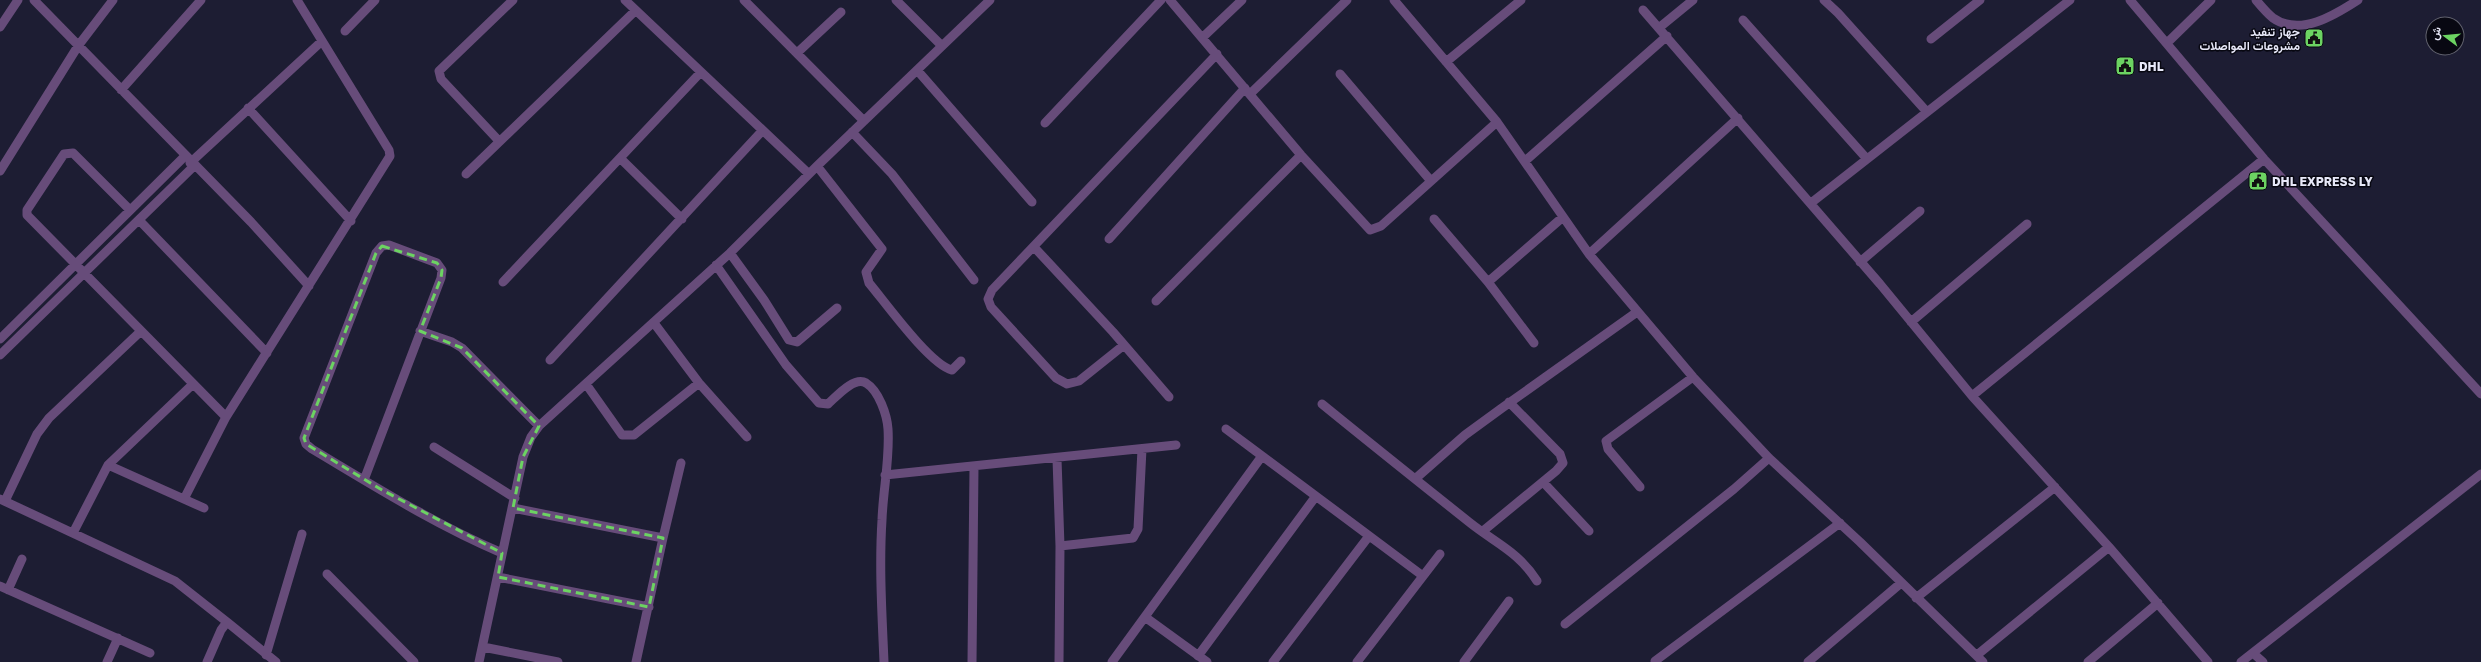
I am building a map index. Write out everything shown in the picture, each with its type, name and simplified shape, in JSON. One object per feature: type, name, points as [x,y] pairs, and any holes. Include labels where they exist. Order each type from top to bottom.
[{"type":"street","points":[[0,27],[18,0]]},
{"type":"street","points":[[34,0],[190,162],[251,222],[309,286]]},
{"type":"street","points":[[0,170],[78,46],[113,0]]},
{"type":"street","points":[[121,90],[201,0]]},
{"type":"street","points":[[184,499],[226,417],[351,221],[390,156],[389,150],[297,0]]},
{"type":"street","points":[[345,31],[375,0]]},
{"type":"street","points":[[499,142],[441,79],[440,71],[513,0]]},
{"type":"street","points":[[625,0],[809,174]]},
{"type":"street","points":[[744,0],[864,120]]},
{"type":"street","points":[[896,0],[942,46]]},
{"type":"street","points":[[479,662],[524,457],[531,437],[539,426],[730,253],[864,120],[990,0]]},
{"type":"street","points":[[1045,122],[1162,0]]},
{"type":"street","points":[[1170,0],[1301,155],[1361,222],[1370,230],[1381,226],[1497,122]]},
{"type":"street","points":[[1202,38],[1242,0]]},
{"type":"street","points":[[1109,239],[1248,91],[1347,0]]},
{"type":"street","points":[[1394,0],[1497,122],[1589,254],[1693,377],[1769,458],[1840,523],[1980,659],[2109,547]]},
{"type":"street","points":[[1446,62],[1521,0]]},
{"type":"street","points":[[1660,27],[1693,0]]},
{"type":"street","points":[[1824,0],[1838,13],[1926,112]]},
{"type":"street","points":[[1931,39],[1980,0]]},
{"type":"street","points":[[1811,203],[2070,0]]},
{"type":"street","points":[[2130,0],[2168,43],[2264,159],[2481,394]]},
{"type":"street","points":[[2168,43],[2211,0]]},
{"type":"street","points":[[2256,0],[2273,18],[2285,23],[2299,25],[2324,20],[2358,0]]},
{"type":"street","points":[[1643,10],[1660,27],[1811,203],[1972,396],[2109,547],[2208,662]]},
{"type":"street","points":[[466,174],[636,11]]},
{"type":"street","points":[[797,53],[841,12]]},
{"type":"street","points":[[1743,20],[1867,159]]},
{"type":"street","points":[[1525,161],[1667,36]]},
{"type":"street","points":[[0,339],[130,210],[190,162],[322,41]]},
{"type":"street","points":[[1124,345],[1079,381],[1067,384],[1056,378],[991,307],[988,299],[992,290],[1217,54]]},
{"type":"street","points":[[917,70],[1032,202]]},
{"type":"street","points":[[503,282],[621,159],[701,72]]},
{"type":"street","points":[[1340,74],[1431,181]]},
{"type":"street","points":[[248,108],[351,221]]},
{"type":"street","points":[[1589,254],[1738,118]]},
{"type":"street","points":[[550,360],[762,131]]},
{"type":"street","points":[[852,132],[902,186],[974,280]]},
{"type":"street","points":[[130,210],[73,153],[64,154],[29,205],[27,215],[226,417]]},
{"type":"street","points":[[1156,301],[1301,155]]},
{"type":"street","points":[[621,159],[682,219]]},
{"type":"street","points":[[1972,396],[2264,159]]},
{"type":"street","points":[[0,355],[139,220],[190,162]]},
{"type":"street","points":[[817,166],[882,249],[879,257],[869,266],[866,272],[869,283],[926,351],[944,368],[952,370],[961,361]]},
{"type":"street","points":[[1860,262],[1920,212]]},
{"type":"street","points":[[1488,282],[1563,217]]},
{"type":"street","points":[[1434,219],[1488,282],[1534,343]]},
{"type":"street","points":[[139,220],[267,353]]},
{"type":"street","points":[[1911,322],[2027,224]]},
{"type":"street","points":[[364,480],[441,278],[442,270],[437,262],[389,245],[382,246],[376,253],[304,438],[306,444],[364,480],[473,541],[502,553]]},
{"type":"street","points":[[1034,247],[1124,345],[1169,397]]},
{"type":"street","points":[[730,253],[764,300],[789,340],[797,342],[804,339],[837,308]]},
{"type":"street","points":[[716,266],[786,365],[818,403],[828,404],[852,384],[860,382],[866,384],[883,407],[888,428],[880,581],[884,662]]},
{"type":"street","points":[[1415,479],[1465,436],[1509,402],[1637,312]]},
{"type":"street","points":[[654,323],[698,383],[747,437]]},
{"type":"street","points":[[141,331],[49,418],[36,434],[2,500],[175,581],[276,662]]},
{"type":"street","points":[[420,331],[452,342],[462,348],[539,426]]},
{"type":"street","points":[[1640,488],[1608,449],[1606,441],[1611,435],[1693,377]]},
{"type":"street","points":[[586,384],[622,435],[634,435],[698,383]]},
{"type":"street","points":[[73,533],[108,465],[193,384]]},
{"type":"street","points":[[1483,532],[1543,482],[1563,463],[1560,454],[1509,402]]},
{"type":"street","points":[[1322,404],[1483,532],[1514,553],[1528,567],[1537,581]]},
{"type":"street","points":[[1226,429],[1423,576]]},
{"type":"street","points":[[885,475],[1057,459],[1176,445]]},
{"type":"street","points":[[434,447],[515,498]]},
{"type":"street","points":[[1060,546],[1133,538],[1138,529],[1142,449]]},
{"type":"street","points":[[1112,662],[1262,456]]},
{"type":"street","points":[[1565,624],[1734,489],[1769,458]]},
{"type":"street","points":[[1057,459],[1060,546],[1059,662]]},
{"type":"street","points":[[636,662],[662,538],[682,463]]},
{"type":"street","points":[[108,465],[204,508]]},
{"type":"street","points":[[972,662],[974,467]]},
{"type":"street","points":[[2241,662],[2481,474]]},
{"type":"street","points":[[1543,482],[1589,531]]},
{"type":"street","points":[[1916,598],[2055,487]]},
{"type":"street","points":[[1198,656],[1316,496]]},
{"type":"street","points":[[513,508],[662,538]]},
{"type":"street","points":[[1655,661],[1840,523]]},
{"type":"street","points":[[266,655],[302,534]]},
{"type":"street","points":[[1273,662],[1369,536]]},
{"type":"street","points":[[1357,662],[1440,554]]},
{"type":"street","points":[[22,559],[4,588],[150,653]]},
{"type":"street","points":[[327,574],[414,662]]},
{"type":"street","points":[[498,577],[648,607]]},
{"type":"street","points":[[1808,662],[1901,583]]},
{"type":"street","points":[[1468,661],[1509,601]]},
{"type":"street","points":[[2088,662],[2158,604]]},
{"type":"street","points":[[1145,617],[1207,662]]},
{"type":"street","points":[[207,662],[221,630],[227,622]]},
{"type":"street","points":[[107,662],[118,638]]},
{"type":"street","points":[[483,647],[558,662]]},
{"type":"street","points":[[2253,653],[2264,662]]},
{"type":"highlighted area","points":[[382,246],[437,263],[442,270],[441,278],[420,331],[462,348],[539,426],[523,457],[513,508],[663,538],[649,607],[498,577],[502,553],[382,490],[306,444],[304,438],[376,253]]},
{"type":"place","name":"جهاز تنفيد مشروعات المواصلات","points":[[2314,38]]},
{"type":"place","name":"DHL","points":[[2125,66]]},
{"type":"place","name":"DHL EXPRESS LY","points":[[2258,181]]}]
